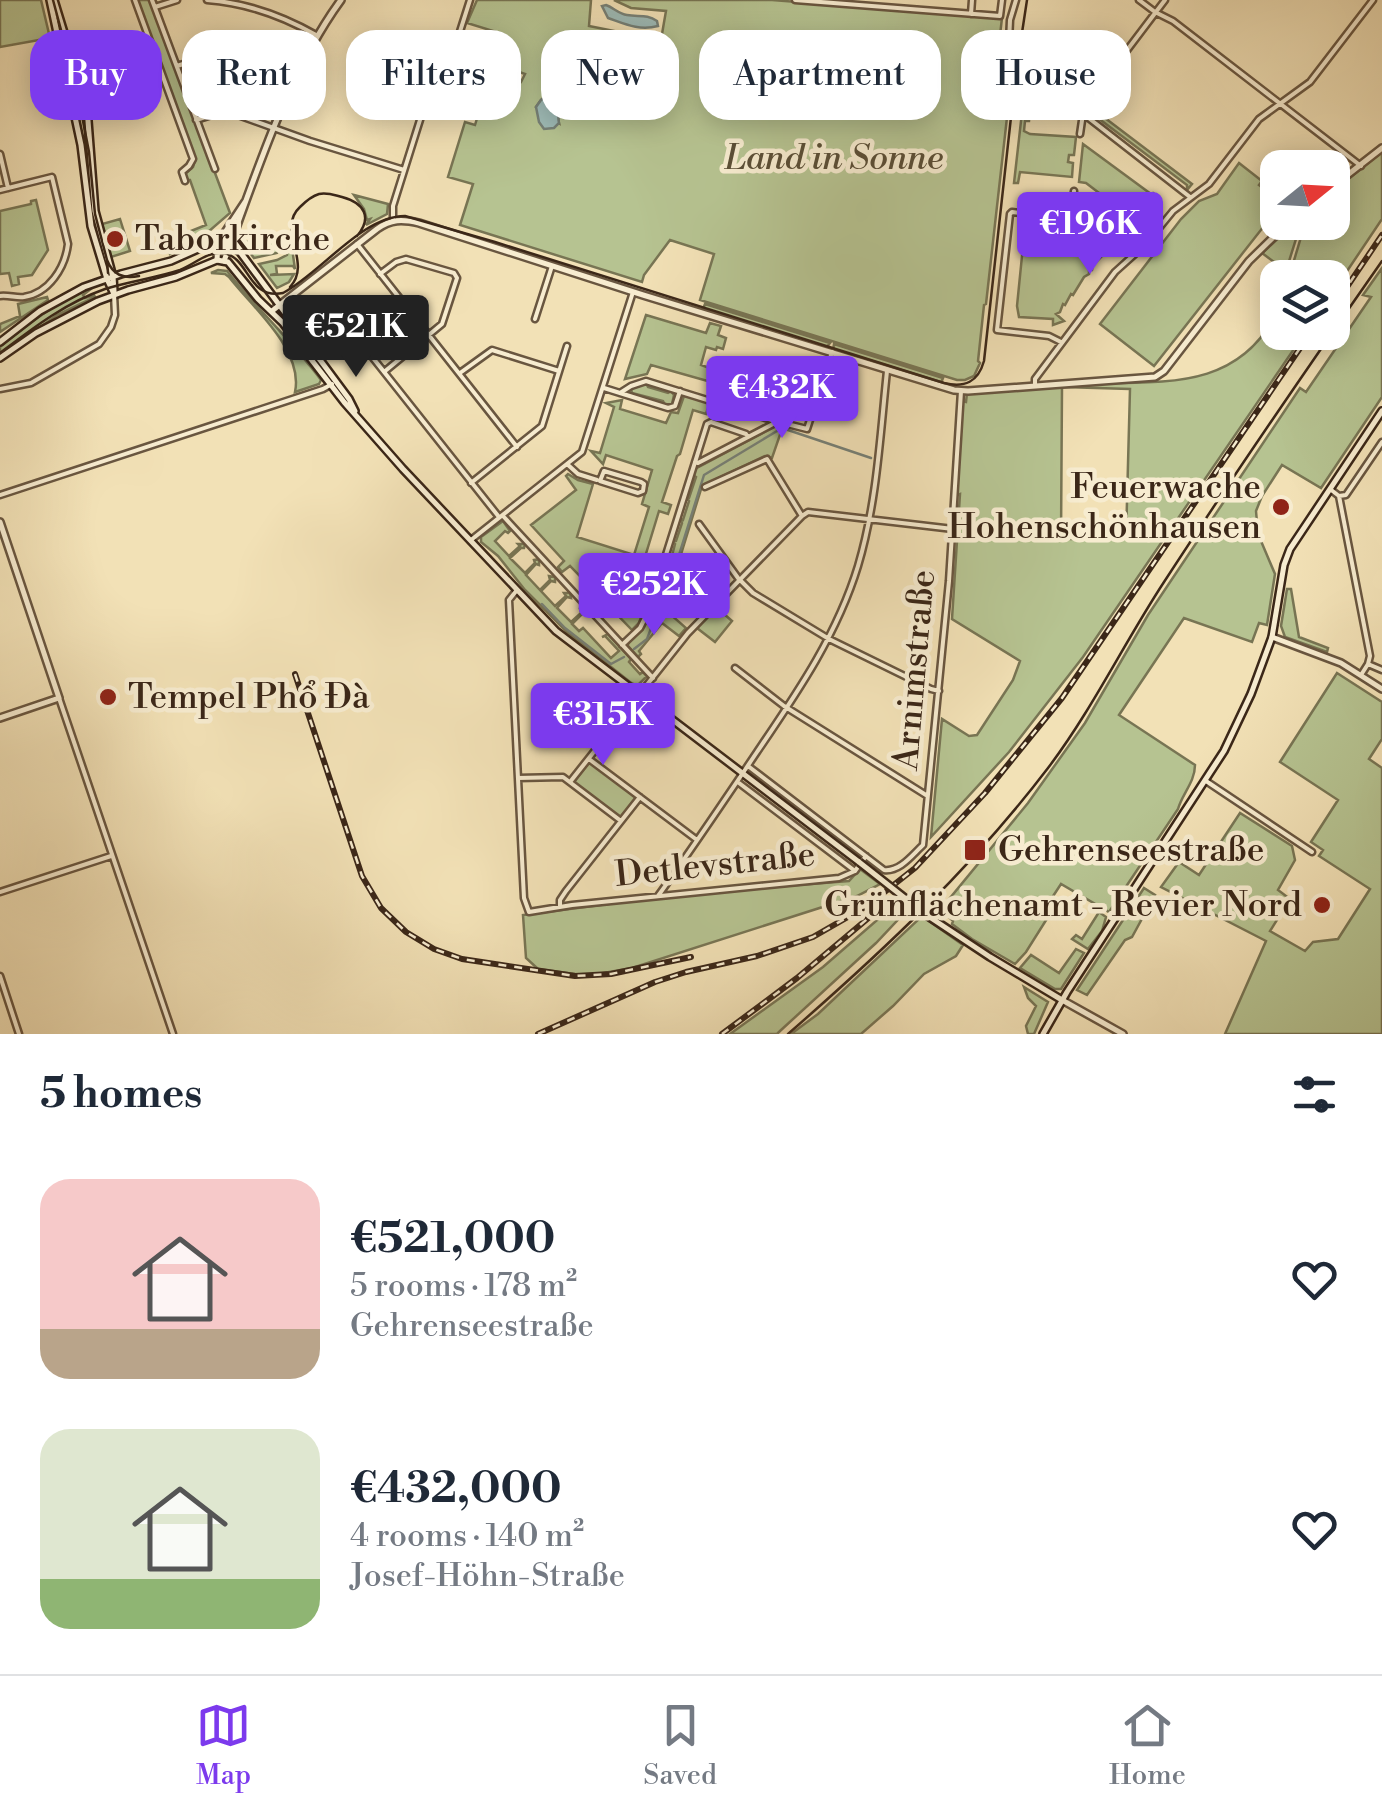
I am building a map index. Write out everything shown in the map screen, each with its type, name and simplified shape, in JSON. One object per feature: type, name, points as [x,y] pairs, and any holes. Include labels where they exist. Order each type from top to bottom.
[{"type":"main road","points":[[52,0],[60,30]]},
{"type":"main road","points":[[322,30],[342,0]]},
{"type":"main road","points":[[76,120],[90,226],[110,278]]},
{"type":"main road","points":[[88,120],[95,211],[114,294]]},
{"type":"main road","points":[[0,358],[76,310],[220,260],[230,245],[279,120]]},
{"type":"main road","points":[[79,135],[90,133]]},
{"type":"main road","points":[[1350,174],[1382,148]]},
{"type":"main road","points":[[220,260],[218,243],[249,197]]},
{"type":"main road","points":[[272,312],[357,244],[394,220],[419,223],[961,391],[1156,377],[1249,261],[1271,240]]},
{"type":"main road","points":[[0,342],[58,300],[110,278],[171,260],[202,246],[230,245],[240,252],[356,414],[402,469],[569,642],[925,914],[990,957],[1123,1034]]},
{"type":"main road","points":[[220,260],[232,266],[333,383]]},
{"type":"main road","points":[[1044,1034],[1062,1000],[1206,781],[1242,716],[1272,637],[1287,557],[1298,534],[1382,411]]},
{"type":"main road","points":[[0,522],[59,698],[0,718]]},
{"type":"main road","points":[[1272,637],[1341,663],[1382,688]]},
{"type":"street","points":[[135,0],[192,159],[192,164],[182,172],[185,181]]},
{"type":"street","points":[[152,0],[182,80]]},
{"type":"street","points":[[155,7],[177,0]]},
{"type":"street","points":[[208,0],[271,13],[306,30]]},
{"type":"street","points":[[461,30],[470,0]]},
{"type":"street","points":[[795,0],[1000,16],[1002,0]]},
{"type":"street","points":[[918,0],[918,10]]},
{"type":"street","points":[[971,14],[972,0]]},
{"type":"street","points":[[1010,30],[1016,0]]},
{"type":"street","points":[[1139,0],[1173,21],[1360,166]]},
{"type":"street","points":[[1131,44],[1165,0]]},
{"type":"street","points":[[1035,384],[1115,272],[1146,244],[1172,212],[1216,176],[1259,120],[1310,82],[1372,0]]},
{"type":"street","points":[[177,66],[182,65]]},
{"type":"street","points":[[196,120],[215,168]]},
{"type":"street","points":[[255,120],[404,170]]},
{"type":"street","points":[[394,220],[393,206],[419,120]]},
{"type":"street","points":[[1080,134],[1082,120]]},
{"type":"street","points":[[1091,120],[1190,197]]},
{"type":"street","points":[[0,154],[8,188]]},
{"type":"street","points":[[0,190],[52,177],[68,244],[60,268],[42,291],[24,297],[0,296]]},
{"type":"street","points":[[1070,218],[1074,191]]},
{"type":"street","points":[[1062,342],[1049,336],[997,330],[1010,214],[1090,221],[1136,253]]},
{"type":"street","points":[[357,244],[517,447]]},
{"type":"street","points":[[380,274],[406,259],[454,273],[458,278],[444,322],[384,372]]},
{"type":"street","points":[[535,319],[552,264]]},
{"type":"street","points":[[471,540],[584,449],[634,292]]},
{"type":"street","points":[[0,390],[31,384],[99,344],[112,326],[116,311],[114,294]]},
{"type":"street","points":[[471,483],[542,426],[568,346]]},
{"type":"street","points":[[460,373],[492,350],[560,371]]},
{"type":"street","points":[[620,394],[643,381],[807,428],[832,352]]},
{"type":"street","points":[[373,358],[471,483],[653,678]]},
{"type":"street","points":[[658,896],[738,782],[829,639],[853,580],[870,520],[888,370]]},
{"type":"street","points":[[0,495],[333,383]]},
{"type":"street","points":[[603,388],[668,408],[675,406],[680,391]]},
{"type":"street","name":"Arnimstraße","points":[[866,856],[888,872],[922,844],[953,529],[961,391]]},
{"type":"street","points":[[695,462],[775,421]]},
{"type":"street","points":[[622,645],[645,620],[709,422],[748,437]]},
{"type":"street","points":[[1339,496],[1346,495],[1382,442]]},
{"type":"street","points":[[705,487],[766,459],[802,516]]},
{"type":"street","points":[[567,464],[578,474],[600,481],[638,493],[644,488],[641,482],[604,471],[600,481]]},
{"type":"street","points":[[1330,488],[1339,496],[1370,656],[1361,674]]},
{"type":"street","points":[[570,782],[688,633],[738,578],[808,512],[953,529]]},
{"type":"street","points":[[699,524],[738,578],[764,601],[829,639],[939,691]]},
{"type":"street","points":[[517,590],[509,600],[524,902],[528,912],[560,906],[566,891],[640,797]]},
{"type":"street","points":[[1368,664],[1382,670]]},
{"type":"street","points":[[735,668],[787,708],[928,796]]},
{"type":"street","points":[[59,698],[173,1034]]},
{"type":"street","points":[[589,759],[697,840]]},
{"type":"street","points":[[748,766],[866,856]]},
{"type":"street","points":[[518,778],[563,776],[621,821]]},
{"type":"street","points":[[1206,781],[1312,852]]},
{"type":"street","points":[[738,782],[855,871]]},
{"type":"street","points":[[0,892],[111,856]]},
{"type":"street","name":"Detlevstraße","points":[[560,906],[839,878],[855,871],[866,856]]},
{"type":"street","points":[[670,880],[676,895]]},
{"type":"street","points":[[0,976],[19,1034]]},
{"type":"green space","points":[[0,0],[41,0],[48,30],[30,30],[30,42],[0,47]]},
{"type":"green space","points":[[137,0],[150,0],[161,30],[148,30]]},
{"type":"green space","name":"Land in Sonne","points":[[477,0],[591,0],[589,26],[609,30],[541,30],[541,100],[536,107],[541,110],[541,120],[559,123],[559,120],[679,120],[679,30],[663,30],[666,11],[631,8],[614,0],[772,0],[1002,18],[1001,30],[961,30],[961,120],[1007,120],[980,363],[974,376],[957,380],[700,300],[714,254],[670,240],[642,282],[460,225],[473,184],[448,177],[465,122],[475,125],[477,120],[521,120],[521,82],[525,74],[521,73],[521,30],[490,30],[467,23]]},
{"type":"green space","points":[[162,32],[182,85],[182,120],[195,120],[230,213],[200,239],[170,254],[166,241],[206,225],[185,174],[195,160],[162,69]]},
{"type":"green space","points":[[1021,120],[1029,120],[1025,121],[1024,131],[1030,134],[1076,137],[1074,155],[1069,155],[1068,162],[1073,163],[1072,177],[1020,172],[1018,183],[1014,183]]},
{"type":"green space","points":[[1101,120],[1108,120],[1192,184],[1187,190],[1187,185]]},
{"type":"green space","points":[[1083,144],[1156,195],[1137,222],[1086,183],[1079,182]]},
{"type":"green space","points":[[1382,152],[1382,219],[1350,267],[1350,260],[1294,260],[1300,240],[1350,240],[1350,177]]},
{"type":"green space","points":[[1239,163],[1260,179],[1260,231],[1154,366],[1100,324],[1181,219],[1199,201],[1217,194]]},
{"type":"green space","points":[[354,195],[388,204],[387,214],[366,225],[370,219],[367,220]]},
{"type":"green space","points":[[36,200],[48,250],[32,275],[18,277],[19,284],[12,286],[9,273],[0,274],[0,211]]},
{"type":"green space","points":[[120,219],[130,251],[111,257],[102,224]]},
{"type":"green space","points":[[1071,227],[1101,237],[1109,244],[1105,253],[1056,314],[1064,321],[1053,325],[1053,319],[1019,317],[1024,236],[1069,239]]},
{"type":"green space","points":[[289,234],[288,248],[254,258],[241,241],[246,242]]},
{"type":"green space","points":[[1276,240],[1296,240],[1289,260],[1271,260],[1262,253]]},
{"type":"green space","points":[[288,248],[292,248],[295,269],[276,266],[277,274],[270,275],[294,274],[277,288],[259,264],[287,255]]},
{"type":"green space","points":[[1382,268],[1382,397],[1321,488],[1282,465],[1262,496],[1256,511],[1258,534],[1275,574],[1267,625],[1259,623],[1252,642],[1184,618],[1119,715],[1195,765],[1178,809],[1109,912],[1061,884],[1042,913],[1048,917],[1015,964],[972,939],[952,924],[941,909],[1028,803],[1085,723],[1148,615],[1300,388],[1306,392],[1335,350],[1350,350],[1350,328],[1371,297],[1363,295]]},
{"type":"green space","points":[[227,271],[310,366],[321,380],[319,384],[295,392],[296,376],[284,345],[229,277],[211,273]]},
{"type":"green space","points":[[90,287],[83,295],[95,297],[57,315],[0,356],[0,347],[21,330]]},
{"type":"green space","points":[[47,297],[48,300],[0,332],[0,324],[20,316],[18,304]]},
{"type":"green space","points":[[705,304],[830,343],[826,348],[703,309]]},
{"type":"green space","points":[[646,315],[706,333],[710,323],[721,326],[718,335],[726,338],[723,349],[706,347],[701,365],[715,370],[711,382],[651,365],[647,374],[625,379]]},
{"type":"green space","points":[[1260,339],[1260,350],[1293,350],[1083,657],[1009,752],[931,837],[942,719],[969,736],[977,735],[1013,680],[1020,661],[952,619],[962,401],[966,402],[967,393],[1047,385],[1162,382],[1216,371],[1239,358]],"holes":[[[1062,387],[1130,389],[1126,539],[1061,539]]]},
{"type":"green space","points":[[834,344],[943,378],[941,383],[833,350]]},
{"type":"green space","points":[[646,383],[648,387],[671,391],[672,404],[632,393],[631,389]]},
{"type":"green space","points":[[681,394],[710,402],[706,414],[693,410],[677,456],[662,502],[671,505],[668,514],[659,511],[632,605],[644,609],[632,630],[570,566],[562,572],[558,567],[564,561],[531,525],[576,490],[568,474],[593,484],[577,537],[634,555],[649,507],[642,504],[652,470],[606,455],[603,464],[591,451],[600,453],[614,407],[606,403],[622,400],[620,409],[666,423],[671,412],[678,413],[684,396]]},
{"type":"green space","points":[[776,426],[783,426],[772,458],[765,456],[702,486],[662,607],[686,628],[679,636],[662,623],[638,657],[628,643],[655,608],[661,589],[658,587],[662,586],[669,565],[666,562],[670,563],[675,544],[672,542],[676,541],[689,501],[686,498],[696,477],[695,469]]},
{"type":"green space","points":[[503,521],[510,531],[495,541],[509,556],[518,544],[525,544],[510,558],[525,573],[539,559],[539,565],[526,575],[540,590],[550,580],[549,576],[555,577],[555,582],[551,581],[541,591],[555,606],[566,596],[564,593],[570,593],[571,598],[567,597],[557,608],[571,622],[581,613],[580,609],[586,609],[586,615],[582,614],[572,624],[579,631],[583,628],[611,658],[619,651],[602,637],[608,634],[640,674],[647,676],[637,686],[567,632],[481,542],[481,537]]},
{"type":"green space","points":[[1287,589],[1291,589],[1299,637],[1328,648],[1327,652],[1285,637],[1281,626]]},
{"type":"green space","points":[[716,607],[732,621],[715,642],[697,628]]},
{"type":"green space","points":[[1337,673],[1382,702],[1382,739],[1369,759],[1382,768],[1382,1034],[1225,1034],[1266,941],[1161,887],[1179,862],[1199,875],[1240,813],[1292,846],[1295,860],[1278,890],[1290,899],[1270,931],[1305,951],[1313,942],[1338,939],[1370,889],[1319,856],[1323,850],[1311,842],[1338,800],[1280,762]]},
{"type":"green space","points":[[590,761],[637,797],[622,817],[618,818],[573,783]]},
{"type":"green space","points":[[860,869],[880,884],[857,896],[632,968],[575,974],[538,969],[526,958],[523,915],[694,893],[849,881]]},
{"type":"green space","points":[[1144,888],[1155,895],[1132,937],[1125,940],[1087,995],[1077,990]]},
{"type":"green space","points":[[899,901],[909,908],[777,1034],[730,1034],[823,967]]},
{"type":"green space","points":[[1099,912],[1106,917],[1102,931],[1088,949],[1072,939],[1076,935],[1082,939]]},
{"type":"green space","points":[[922,916],[963,945],[956,956],[924,974],[861,1034],[791,1034],[818,1014]]},
{"type":"green space","points":[[1076,949],[1084,953],[1061,989],[1020,968],[1031,955],[1059,973]]},
{"type":"green space","points":[[1024,987],[1048,1002],[1034,1034],[1028,1034],[1026,1026],[1036,1006]]},
{"type":"water","points":[[602,6],[624,14],[653,19],[658,26],[638,27],[608,18]]},
{"type":"water","points":[[541,100],[541,120],[559,123],[544,129],[536,107]]},
{"type":"waterway","points":[[657,613],[704,475],[782,428],[871,458]]},
{"type":"waterway","points":[[542,604],[565,628],[611,664],[624,657]]},
{"type":"waterway","points":[[634,649],[647,639],[655,618]]},
{"type":"tram line","points":[[53,0],[77,90],[108,273]]},
{"type":"tram line","points":[[0,353],[76,301],[114,286],[180,270],[212,254],[232,256],[262,290],[283,293],[373,225],[405,216],[944,383],[964,384],[974,379],[984,361],[1027,0]]},
{"type":"tram line","points":[[290,287],[298,267],[292,225],[294,216],[309,199],[328,194],[356,203],[365,217],[357,236]]},
{"type":"tram line","points":[[107,260],[119,275],[139,276]]},
{"type":"tram line","points":[[788,1034],[925,908],[988,841],[1048,768],[1191,541],[1382,261]]},
{"type":"railway","points":[[1350,282],[1382,235]]},
{"type":"railway","points":[[538,1034],[655,982],[813,937],[867,906],[915,868],[985,793],[1062,698],[1299,350]]},
{"type":"railway","points":[[295,674],[362,876],[381,908],[406,932],[434,949],[462,959],[575,976],[611,974],[691,957]]},
{"type":"railway","points":[[722,1034],[872,915]]},
{"type":"place","name":"Taborkirche","points":[[115,239]]},
{"type":"place","name":"Feuerwache Hohenschönhausen","points":[[1281,507]]},
{"type":"place","name":"Tempel Phổ Đà","points":[[108,697]]},
{"type":"place","name":"Gehrenseestraße","points":[[975,850]]},
{"type":"place","name":"Grünflächenamt - Revier Nord","points":[[1322,905]]}]
